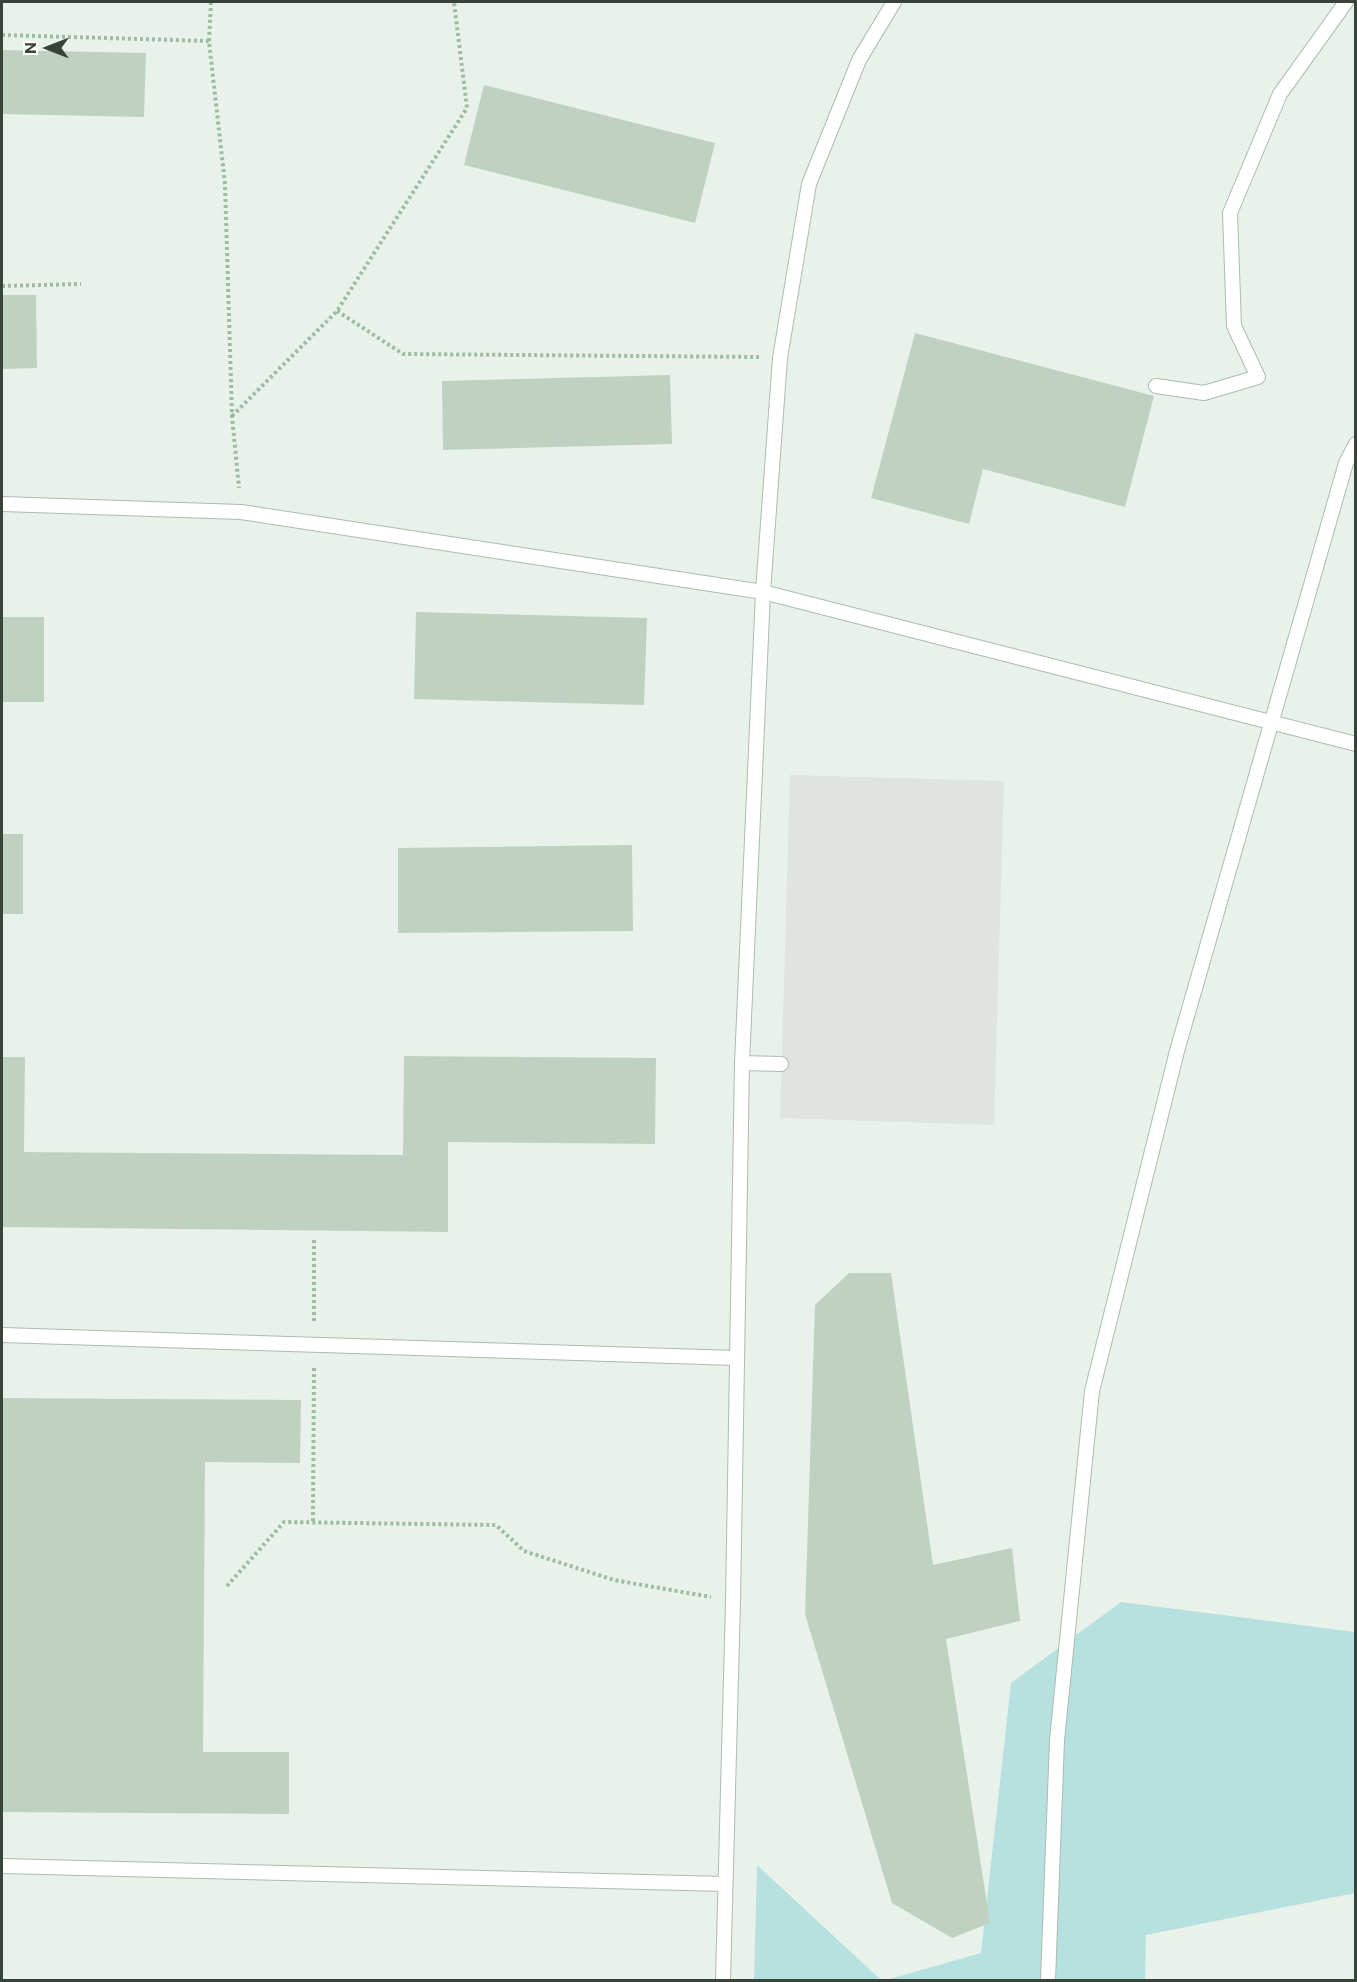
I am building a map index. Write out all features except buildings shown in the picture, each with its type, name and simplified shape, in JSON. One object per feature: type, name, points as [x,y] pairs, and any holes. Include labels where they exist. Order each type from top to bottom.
[{"type":"lane","points":[[723,1980],[733,1601],[742,1064],[763,592],[780,357],[809,184],[860,60],[894,2]]},
{"type":"lane","points":[[1156,386],[1204,393],[1258,377],[1234,326],[1230,213],[1280,94],[1346,2]]},
{"type":"lane","points":[[1048,1980],[1057,1740],[1092,1391],[1177,1051],[1346,462],[1356,444]]},
{"type":"lane","points":[[2,504],[241,512],[763,592],[1356,744]]},
{"type":"lane","points":[[742,1064],[782,1064]]},
{"type":"lane","points":[[2,1335],[736,1358]]},
{"type":"lane","points":[[2,1866],[725,1884]]},
{"type":"path","points":[[211,2],[209,42],[225,184],[232,416],[241,512]]},
{"type":"path","points":[[232,416],[337,311],[467,108],[454,2]]},
{"type":"path","points":[[2,35],[209,42]]},
{"type":"path","points":[[2,286],[81,284]]},
{"type":"path","points":[[337,311],[403,354],[780,357]]},
{"type":"path","points":[[313,1521],[314,1238]]},
{"type":"path","points":[[227,1586],[284,1522],[496,1525],[524,1551],[603,1577],[733,1601]]},
{"type":"shaded area","points":[[790,775],[1004,781],[994,1125],[780,1118]]},
{"type":"shaded area","points":[[1121,1602],[1355,1632],[1355,1893],[1146,1935],[1145,1980],[886,1980],[981,1953],[1011,1683]]},
{"type":"shaded area","points":[[757,1865],[881,1980],[754,1980]]}]
